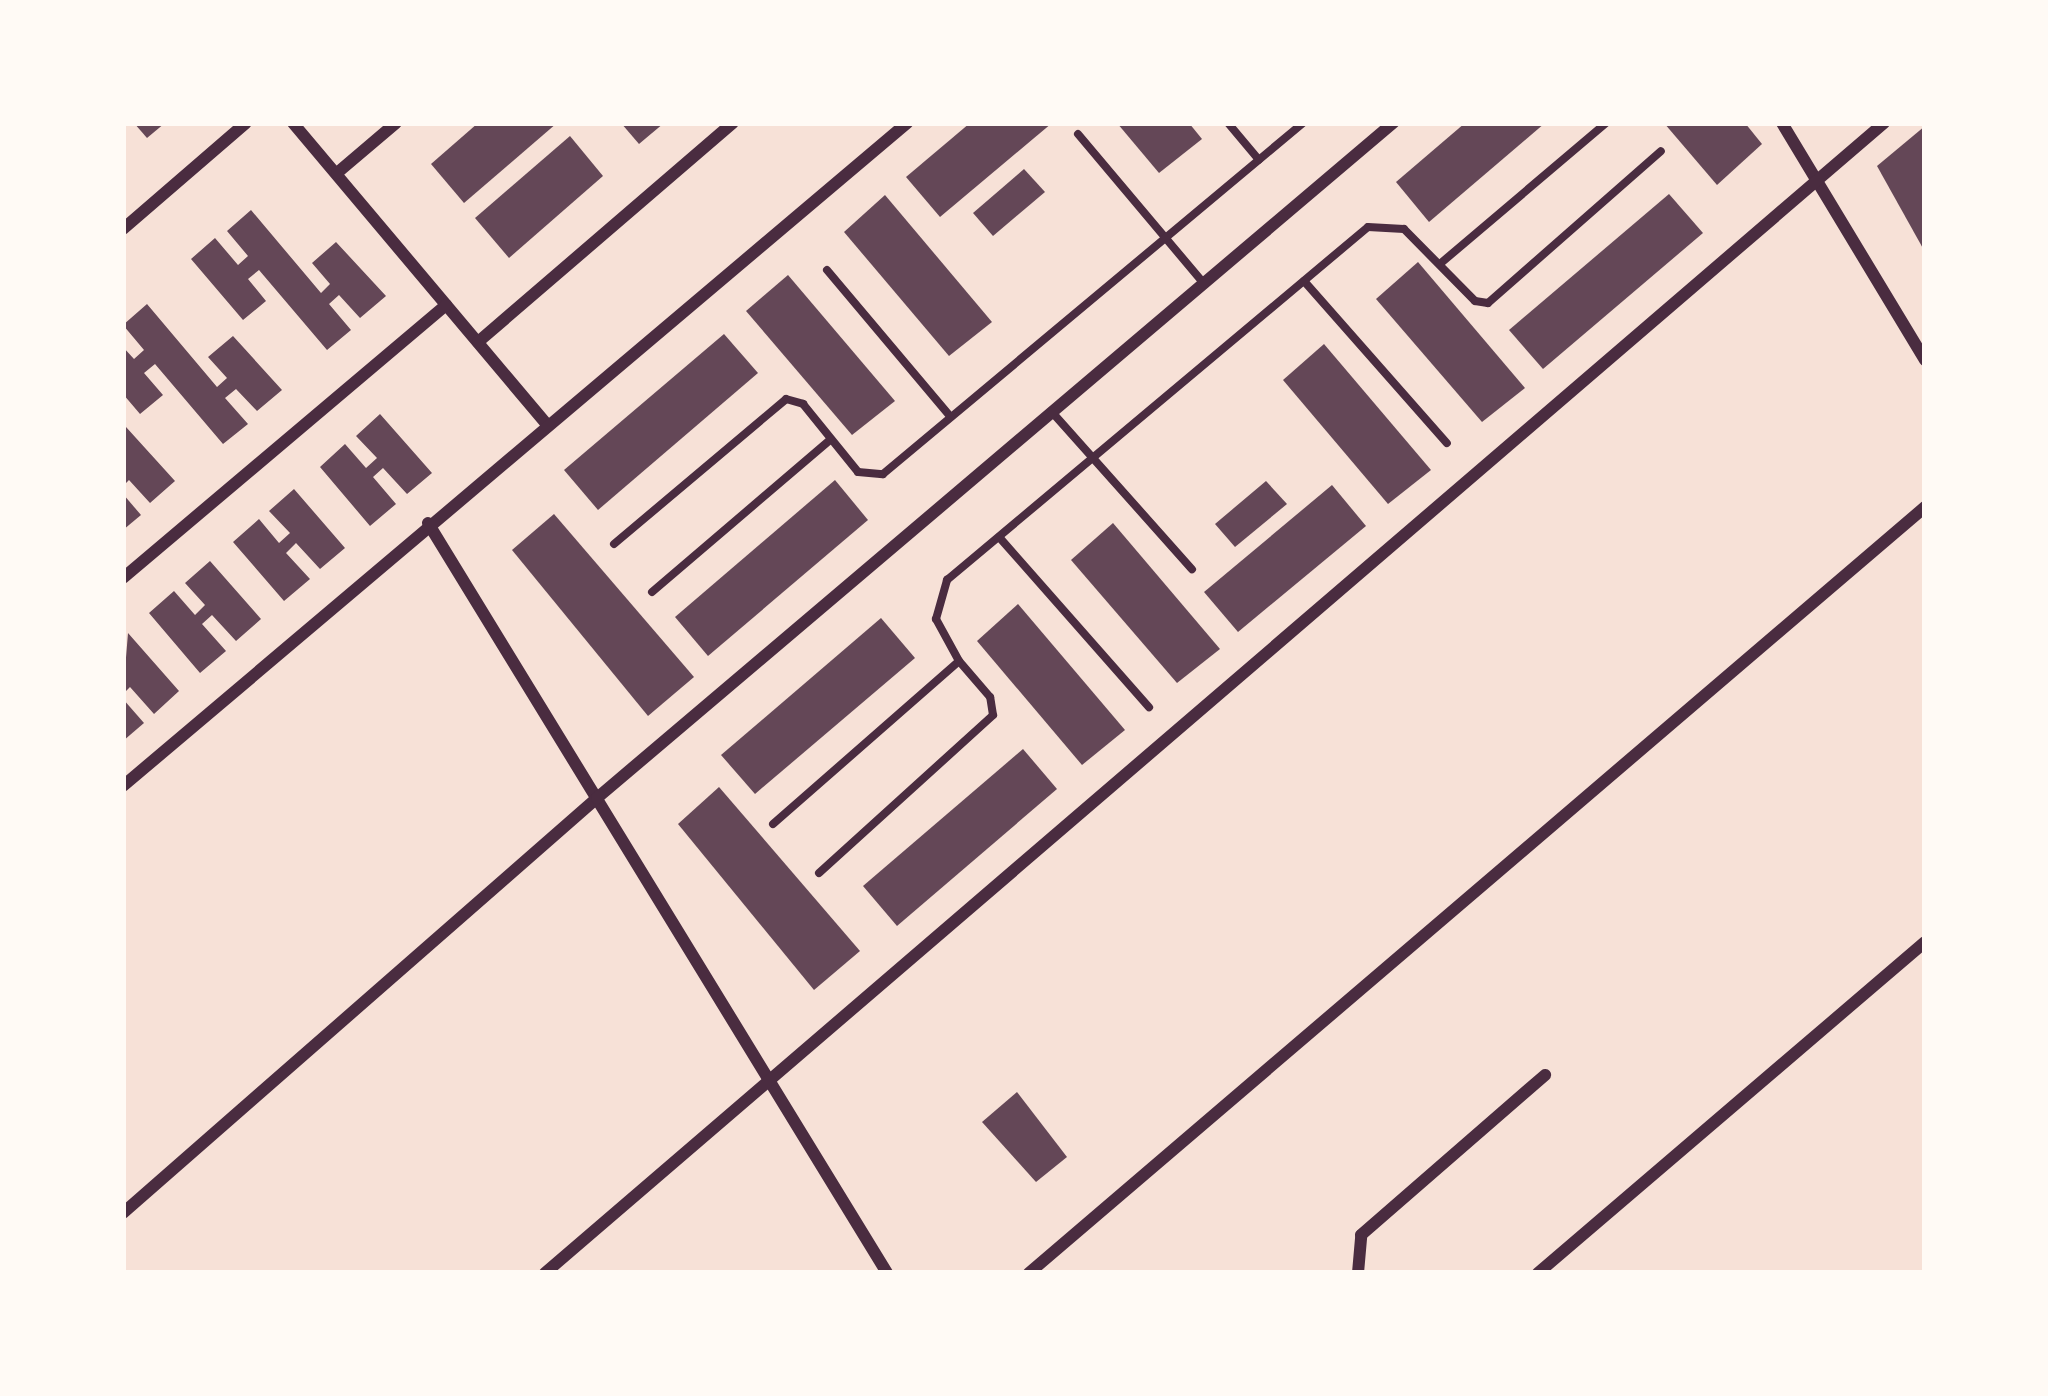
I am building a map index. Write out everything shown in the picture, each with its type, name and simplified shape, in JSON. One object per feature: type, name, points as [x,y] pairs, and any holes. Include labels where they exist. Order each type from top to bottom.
[{"type":"street","points":[[123,229],[246,123]]},
{"type":"street","points":[[293,123],[547,424]]},
{"type":"street","points":[[337,173],[396,123]]},
{"type":"street","points":[[478,342],[733,123]]},
{"type":"street","points":[[123,786],[907,123]]},
{"type":"street","points":[[123,1213],[597,798],[1393,123]]},
{"type":"street","points":[[1782,123],[1925,360]]},
{"type":"street","points":[[545,1273],[1884,123]]},
{"type":"street","points":[[123,578],[446,305]]},
{"type":"street","points":[[1029,1273],[1925,507]]},
{"type":"street","points":[[428,524],[887,1273]]},
{"type":"street","points":[[1538,1273],[1925,942]]},
{"type":"street","points":[[1358,1273],[1360,1235],[1545,1076]]},
{"type":"lane","points":[[1228,123],[1259,160]]},
{"type":"lane","points":[[614,544],[786,399],[803,404],[858,472],[874,478],[1303,123]]},
{"type":"lane","points":[[1441,263],[1606,123]]},
{"type":"lane","points":[[1078,134],[1202,281]]},
{"type":"lane","points":[[818,872],[993,715],[990,698],[959,661],[936,620],[936,599],[999,537],[1368,227],[1385,223],[1425,243],[1475,301],[1488,303],[1661,151]]},
{"type":"lane","points":[[827,270],[950,416]]},
{"type":"lane","points":[[1304,281],[1447,443]]},
{"type":"lane","points":[[1050,410],[1192,569]]},
{"type":"lane","points":[[652,592],[831,439]]},
{"type":"lane","points":[[999,537],[1149,707]]},
{"type":"lane","points":[[773,824],[959,661]]},
{"type":"building","points":[[134,123],[165,123],[147,138]]},
{"type":"building","points":[[478,123],[557,123],[464,203],[431,164]]},
{"type":"building","points":[[621,123],[664,123],[639,144]]},
{"type":"building","points":[[970,123],[1052,123],[940,217],[906,177]]},
{"type":"building","points":[[1117,123],[1189,123],[1202,139],[1159,173]]},
{"type":"building","points":[[1465,123],[1545,123],[1429,222],[1396,182]]},
{"type":"building","points":[[1664,123],[1745,123],[1762,144],[1717,185]]},
{"type":"building","points":[[1925,126],[1925,252],[1877,166]]},
{"type":"building","points":[[570,136],[603,176],[509,258],[475,218]]},
{"type":"building","points":[[1024,169],[1045,192],[993,236],[973,213]]},
{"type":"building","points":[[1669,194],[1703,233],[1543,369],[1509,330]]},
{"type":"building","points":[[885,195],[992,322],[949,356],[844,232]]},
{"type":"building","points":[[251,210],[321,293],[330,284],[312,263],[336,242],[386,296],[360,318],[339,295],[329,304],[351,330],[327,350],[259,270],[248,279],[266,301],[243,320],[191,259],[215,238],[238,265],[248,256],[227,231]]},
{"type":"building","points":[[1418,262],[1525,388],[1482,422],[1376,299]]},
{"type":"building","points":[[788,275],[895,401],[852,435],[746,311]]},
{"type":"building","points":[[147,304],[217,387],[227,378],[208,357],[233,336],[282,390],[257,411],[236,389],[225,398],[248,424],[223,444],[155,364],[144,373],[163,395],[140,414],[123,394],[123,347],[134,359],[144,350],[123,325]]},
{"type":"building","points":[[724,334],[758,373],[598,510],[564,470]]},
{"type":"building","points":[[1324,344],[1431,470],[1388,504],[1283,380]]},
{"type":"building","points":[[380,414],[432,473],[407,494],[383,468],[373,477],[396,504],[370,526],[320,467],[345,444],[366,468],[377,458],[356,436]]},
{"type":"building","points":[[126,427],[175,481],[150,503],[129,480],[123,486]]},
{"type":"building","points":[[835,480],[868,520],[708,656],[675,617]]},
{"type":"building","points":[[1266,481],[1287,504],[1235,547],[1215,524]]},
{"type":"building","points":[[1332,485],[1366,526],[1238,632],[1204,592]]},
{"type":"building","points":[[294,489],[345,548],[320,569],[296,543],[286,553],[310,579],[284,601],[233,542],[259,519],[279,543],[290,533],[269,511]]},
{"type":"building","points":[[123,494],[141,515],[123,530]]},
{"type":"building","points":[[554,514],[694,677],[648,716],[512,550]]},
{"type":"building","points":[[1113,523],[1220,649],[1177,683],[1071,560]]},
{"type":"building","points":[[210,561],[261,619],[236,641],[212,615],[202,624],[226,651],[200,673],[149,613],[174,591],[195,615],[205,605],[185,583]]},
{"type":"building","points":[[1018,604],[1125,730],[1082,765],[977,641]]},
{"type":"building","points":[[881,618],[915,658],[755,794],[721,755]]},
{"type":"building","points":[[128,633],[179,691],[154,714],[130,687],[123,694]]},
{"type":"building","points":[[123,699],[144,723],[123,741]]},
{"type":"building","points":[[1023,749],[1057,789],[897,926],[863,886]]},
{"type":"building","points":[[719,787],[860,951],[814,990],[678,824]]},
{"type":"building","points":[[1017,1092],[1067,1157],[1036,1182],[982,1122]]}]
